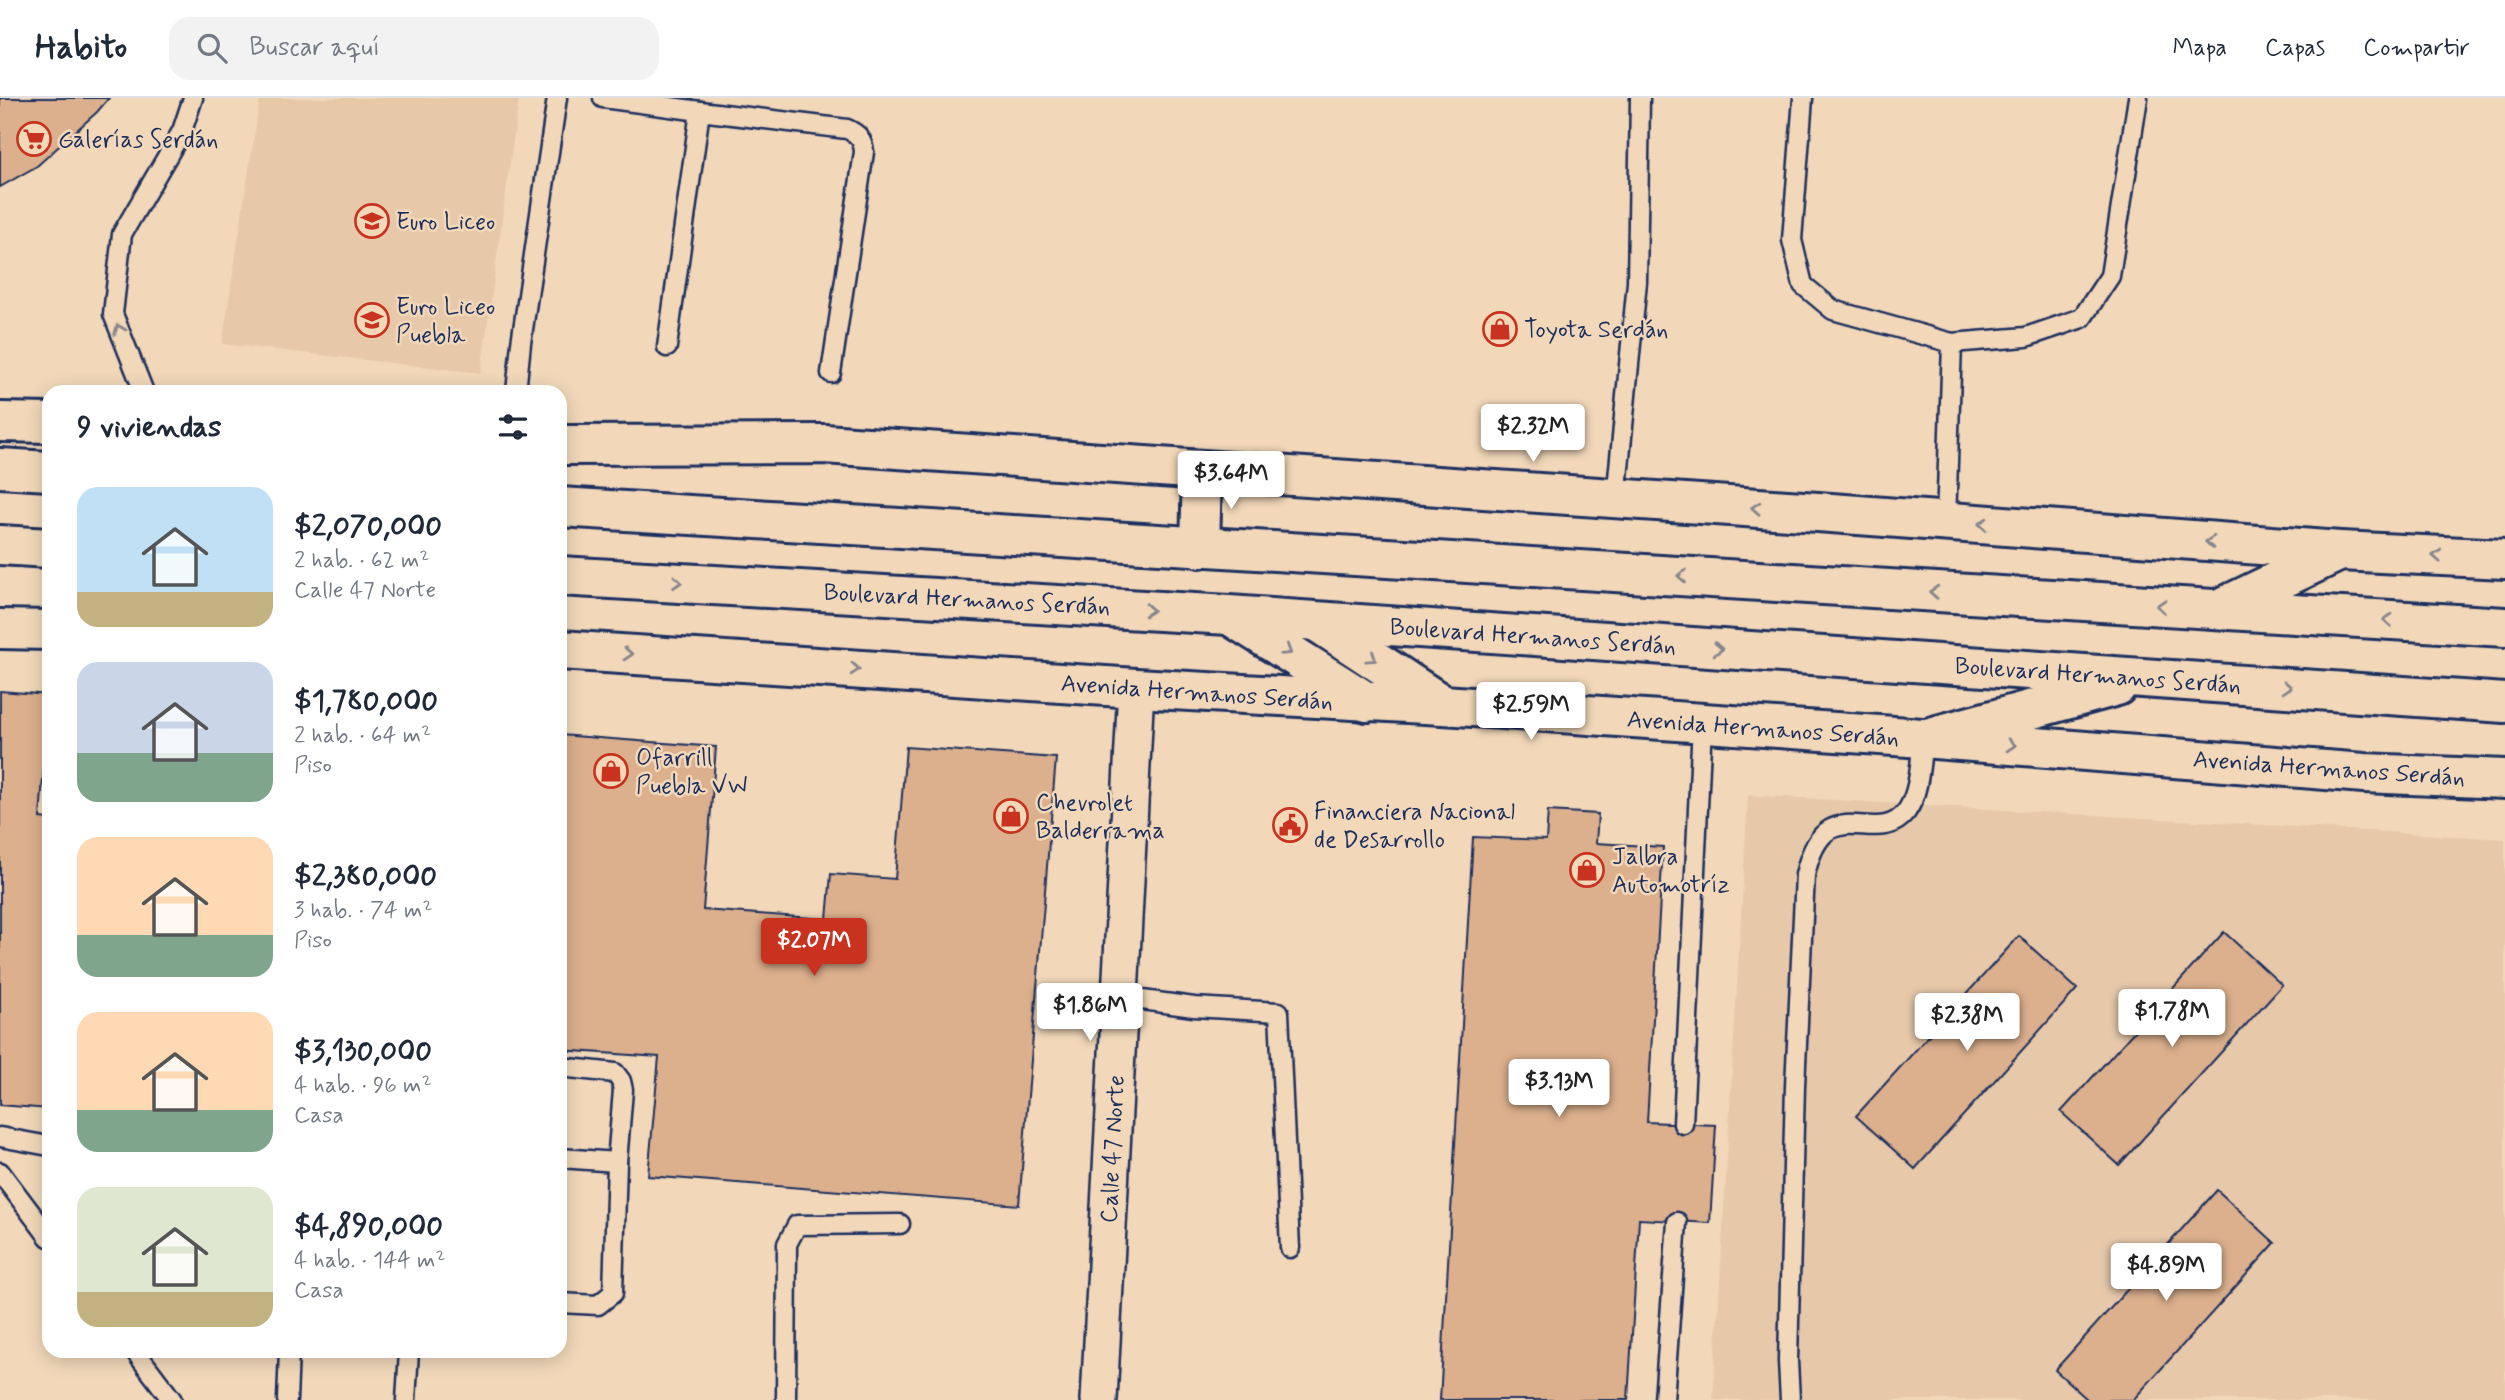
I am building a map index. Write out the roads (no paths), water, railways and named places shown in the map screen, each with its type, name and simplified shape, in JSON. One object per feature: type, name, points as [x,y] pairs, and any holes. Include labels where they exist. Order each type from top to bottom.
[{"type":"main road","points":[[0,422],[42,423]]},
{"type":"main road","points":[[567,445],[824,444],[2340,551],[2505,559]]},
{"type":"main road","points":[[0,468],[42,471]]},
{"type":"main road","points":[[1200,548],[1202,472]]},
{"type":"main road","points":[[567,507],[2505,627]]},
{"type":"main road","points":[[0,545],[42,548]]},
{"type":"main road","points":[[2216,610],[2340,551]]},
{"type":"main road","name":"Boulevard Hermanos Serdán","points":[[567,576],[1229,615],[2505,703]]},
{"type":"main road","points":[[1229,615],[1367,702]]},
{"type":"main road","points":[[1315,621],[1443,705]]},
{"type":"main road","points":[[0,629],[42,630]]},
{"type":"main road","name":"Avenida Hermanos Serdán","points":[[567,650],[1136,688],[1443,705],[1923,738],[2364,773],[2505,779]]},
{"type":"main road","points":[[1923,738],[2147,678]]},
{"type":"street","name":"Calle 47 Norte","points":[[1099,1400],[1136,688]]},
{"type":"lane","points":[[141,385],[113,314],[122,234],[182,131],[194,98]]},
{"type":"lane","points":[[517,385],[557,98]]},
{"type":"lane","points":[[603,98],[847,129],[856,133],[863,142],[864,152],[831,373]]},
{"type":"lane","points":[[1616,499],[1637,282],[1640,98]]},
{"type":"lane","points":[[1804,98],[1792,240],[1803,285],[1833,310],[1952,343],[2026,337],[2082,318],[2110,276],[2138,98]]},
{"type":"lane","points":[[667,347],[699,111]]},
{"type":"lane","points":[[1946,522],[1952,343]]},
{"type":"lane","points":[[1683,1124],[1702,724]]},
{"type":"lane","points":[[1790,1400],[1788,1361],[1795,1086],[1805,875],[1810,852],[1819,837],[1833,826],[1888,824],[1905,813],[1915,790],[1923,738]]},
{"type":"lane","points":[[1120,997],[1194,1007],[1279,1012],[1290,1248]]},
{"type":"lane","points":[[567,1067],[615,1073],[623,1090],[617,1162],[613,1293],[598,1305],[567,1303]]},
{"type":"lane","points":[[0,1137],[42,1145]]},
{"type":"lane","points":[[567,1158],[617,1162]]},
{"type":"lane","points":[[0,1172],[42,1228]]},
{"type":"lane","points":[[1664,1400],[1677,1222]]},
{"type":"lane","points":[[786,1400],[787,1244],[797,1225],[900,1224]]},
{"type":"lane","points":[[140,1358],[172,1400]]},
{"type":"lane","points":[[287,1400],[289,1358]]},
{"type":"lane","points":[[405,1400],[408,1358]]},
{"type":"place","name":"Galerías Serdán","points":[[34,139]]},
{"type":"place","name":"Euro Liceo","points":[[372,221]]},
{"type":"place","name":"Euro Liceo Puebla","points":[[372,320]]},
{"type":"place","name":"Toyota Serdán","points":[[1500,329]]},
{"type":"place","name":"Ofarrill Puebla VW","points":[[611,771]]},
{"type":"place","name":"Chevrolet Balderrama","points":[[1011,816]]},
{"type":"place","name":"Financiera Nacional de Desarrollo","points":[[1290,825]]},
{"type":"place","name":"Jalbra Automotríz","points":[[1587,870]]}]
